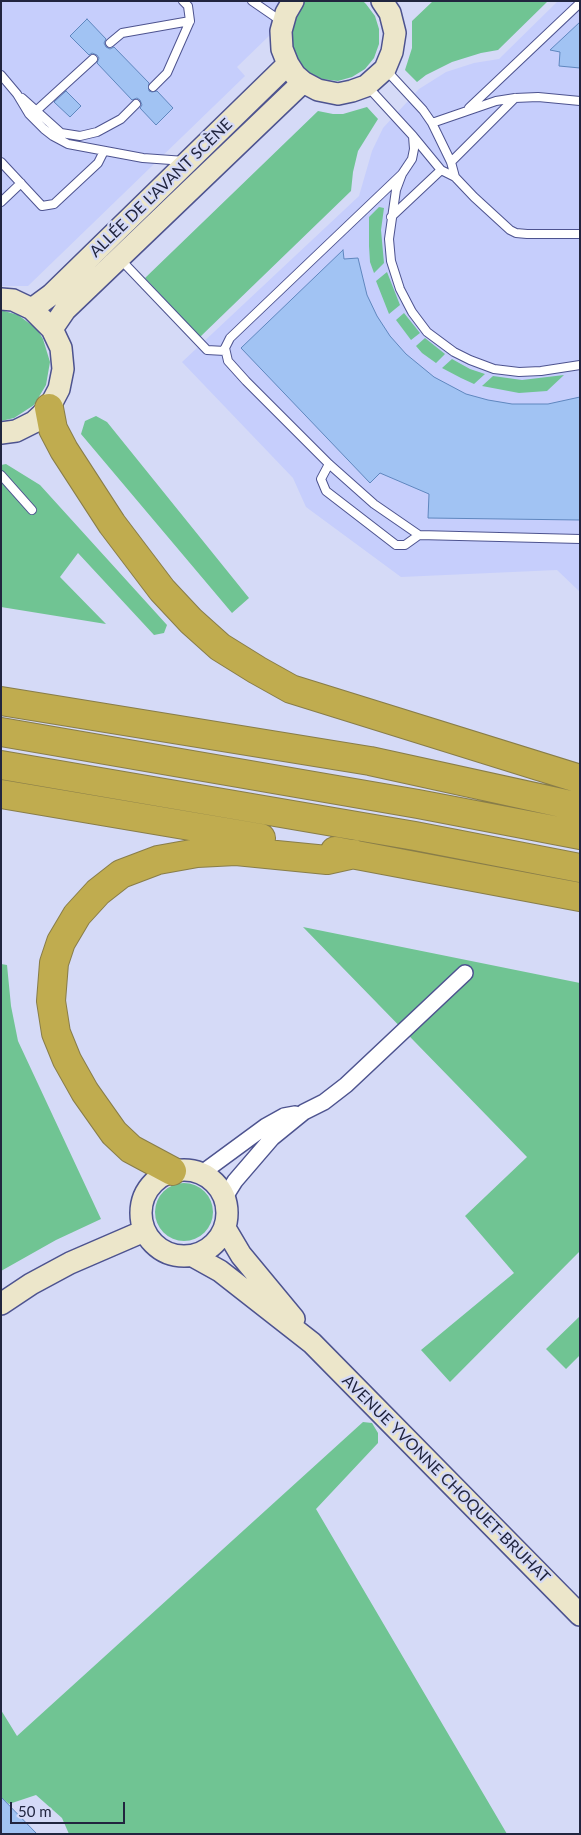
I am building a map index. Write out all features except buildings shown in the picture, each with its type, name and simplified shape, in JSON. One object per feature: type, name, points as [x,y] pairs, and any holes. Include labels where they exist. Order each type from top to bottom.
[{"type":"highway","points":[[49,408],[53,429],[64,450],[112,524],[162,590],[220,647],[291,689],[580,779]]},
{"type":"highway","points":[[1,701],[370,760],[580,807]]},
{"type":"highway","points":[[1,732],[398,801],[580,835]]},
{"type":"highway","points":[[1,765],[406,834],[580,868]]},
{"type":"highway","points":[[1,794],[354,854],[580,897]]},
{"type":"highway","points":[[172,1171],[131,1149],[114,1133],[85,1092],[67,1060],[56,1033],[51,1001],[54,963],[61,942],[77,915],[98,892],[121,874],[158,860],[197,853],[236,851],[327,860],[354,854]]},
{"type":"street","points":[[293,1],[286,12],[280,31],[282,48],[288,64],[304,82],[318,90],[338,94],[352,92],[366,86],[385,69],[392,52],[394,32],[390,13],[385,2]]},
{"type":"street","name":"ALLÉE DE L'AVANT SCÈNE","points":[[32,309],[51,295],[288,64]]},
{"type":"street","name":"ALLÉE DE L'AVANT SCÈNE","points":[[52,329],[65,310],[304,82]]},
{"type":"street","points":[[1,299],[13,300],[32,309],[52,329],[60,348],[63,369],[59,389],[49,408],[34,422],[16,431],[1,434]]},
{"type":"street","points":[[225,1197],[235,1181],[266,1144],[304,1112],[324,1102],[346,1084],[465,973]]},
{"type":"street","points":[[202,1173],[266,1126],[284,1116],[304,1112]]},
{"type":"street","points":[[187,1169],[202,1173],[219,1187],[225,1197],[227,1218],[225,1228],[217,1241],[206,1250],[193,1256],[178,1256],[164,1252],[152,1243],[144,1231],[140,1217],[142,1202],[148,1188],[158,1177],[172,1171],[187,1169]]},
{"type":"street","name":"AVENUE YVONNE CHOQUET-BRUHAT","points":[[225,1228],[241,1256],[282,1303],[312,1343]]},
{"type":"street","points":[[1,1304],[31,1284],[70,1264],[144,1231]]},
{"type":"street","name":"AVENUE YVONNE CHOQUET-BRUHAT","points":[[193,1256],[220,1271],[312,1343],[580,1615]]},
{"type":"lane","points":[[153,87],[168,73],[190,21],[188,6],[183,1]]},
{"type":"lane","points":[[252,1],[282,22]]},
{"type":"lane","points":[[466,110],[580,3]]},
{"type":"lane","points":[[110,43],[122,33],[190,21]]},
{"type":"lane","points":[[37,110],[93,59]]},
{"type":"lane","points":[[385,69],[423,110],[432,123],[451,162],[455,176]]},
{"type":"lane","points":[[2,78],[17,94],[61,132],[80,136],[97,132],[121,119],[136,104]]},
{"type":"lane","points":[[366,86],[413,136],[441,170],[455,176],[474,197],[510,230],[516,233],[527,234],[580,234]]},
{"type":"lane","points":[[17,94],[29,114],[53,136],[68,144],[143,158],[187,161]]},
{"type":"lane","points":[[432,123],[466,110],[496,101],[515,98],[538,97],[580,101]]},
{"type":"lane","points":[[451,162],[515,98]]},
{"type":"lane","points":[[413,136],[414,149],[412,159],[402,174],[230,338],[226,343],[225,352],[231,365],[329,464],[374,504],[419,535],[580,539]]},
{"type":"lane","points":[[1,162],[42,206],[54,204],[98,164],[104,151]]},
{"type":"lane","points":[[391,217],[441,170]]},
{"type":"lane","points":[[402,174],[396,190],[391,217],[389,239],[391,261],[400,289],[412,312],[427,332],[445,346],[470,360],[494,369],[519,372],[541,371],[580,365]]},
{"type":"lane","points":[[1,202],[21,183]]},
{"type":"lane","points":[[120,258],[207,350],[225,352]]},
{"type":"lane","points":[[329,464],[321,479],[326,491],[396,545],[406,546],[419,535]]},
{"type":"lane","points":[[1,476],[32,510]]},
{"type":"shaded area","points":[[1,1],[305,1],[237,67],[245,76],[28,286],[1,286]]},
{"type":"shaded area","points":[[558,1],[580,1],[580,592],[557,570],[401,577],[306,507],[293,478],[182,362],[359,196],[372,151],[383,128],[419,89],[446,72],[474,63],[499,59]]},
{"type":"green space","points":[[306,1],[363,1],[366,4],[375,16],[379,29],[379,44],[374,58],[365,69],[352,77],[338,81],[322,79],[308,73],[298,62],[291,49],[292,19],[300,6]]},
{"type":"green space","points":[[433,1],[548,1],[498,50],[452,62],[426,75],[417,82],[405,70],[412,48],[412,21]]},
{"type":"green space","points":[[367,107],[378,119],[358,151],[351,191],[200,337],[145,278],[318,111],[343,114]]},
{"type":"green space","points":[[379,207],[384,208],[381,230],[384,263],[374,273],[370,262],[369,217]]},
{"type":"green space","points":[[387,272],[400,305],[389,314],[376,281]]},
{"type":"green space","points":[[1,310],[18,315],[37,329],[43,339],[50,362],[46,385],[34,405],[14,418],[1,421]]},
{"type":"green space","points":[[404,313],[420,333],[411,340],[396,320]]},
{"type":"green space","points":[[425,338],[445,354],[436,363],[416,346]]},
{"type":"green space","points":[[452,359],[470,369],[485,374],[474,384],[442,368]]},
{"type":"green space","points":[[564,375],[547,391],[519,393],[482,386],[493,376],[522,380]]},
{"type":"green space","points":[[96,416],[107,422],[249,598],[232,613],[81,434],[85,421]]},
{"type":"green space","points":[[6,464],[40,485],[167,625],[164,633],[154,635],[78,553],[60,577],[106,624],[1,607],[1,465]]},
{"type":"green space","points":[[303,927],[580,983],[580,1251],[450,1382],[421,1350],[514,1273],[465,1216],[527,1157]]},
{"type":"green space","points":[[1,964],[7,965],[11,1006],[18,1041],[101,1219],[56,1240],[1,1271]]},
{"type":"green space","points":[[184,1183],[195,1185],[208,1196],[213,1212],[211,1223],[200,1236],[184,1241],[173,1239],[160,1228],[155,1212],[157,1201],[168,1188]]},
{"type":"green space","points":[[580,1316],[580,1355],[566,1369],[546,1349]]},
{"type":"green space","points":[[363,1422],[372,1423],[378,1433],[378,1443],[316,1509],[507,1834],[69,1834],[62,1818],[36,1795],[9,1804],[1,1797],[1,1710],[17,1736]]}]
